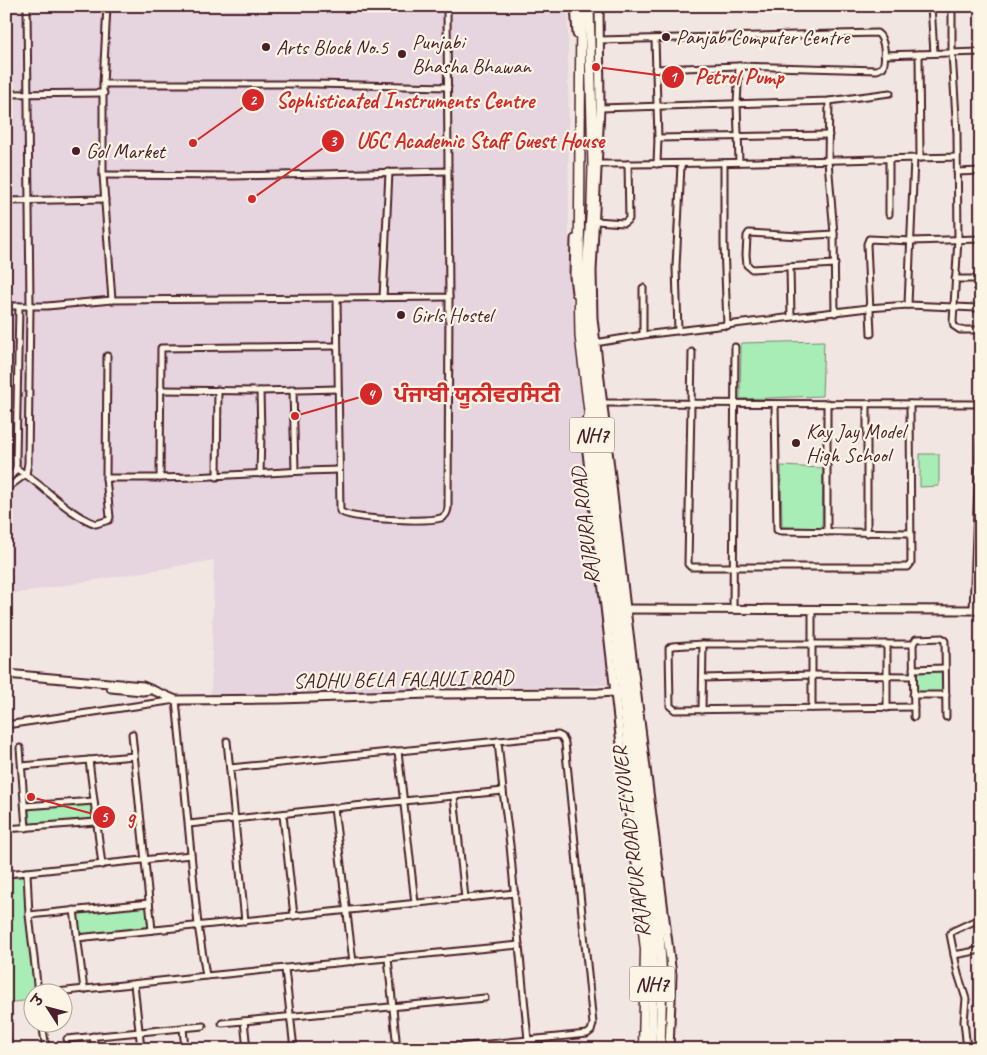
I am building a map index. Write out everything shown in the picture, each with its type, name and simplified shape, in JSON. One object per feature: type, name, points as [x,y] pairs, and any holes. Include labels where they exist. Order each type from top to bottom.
[{"type":"highway","name":"RAJPURA ROAD","points":[[589,6],[593,166],[588,333],[620,609],[622,691],[640,866]]},
{"type":"highway","name":"RAJPURA ROAD","points":[[576,7],[580,336],[620,609]]},
{"type":"highway","name":"RAJAPUR ROAD FLYOVER","points":[[622,691],[662,976],[660,1049]]},
{"type":"highway","name":"RAJAPUR ROAD FLYOVER","points":[[640,866],[654,920],[651,1049]]},
{"type":"main road","points":[[640,866],[645,957],[643,1049]]},
{"type":"street","points":[[6,489],[26,474],[28,463],[30,306],[27,6]]},
{"type":"street","points":[[107,6],[103,84],[104,175],[112,300]]},
{"type":"street","points":[[337,299],[339,508],[346,515],[368,518],[441,518],[447,513],[447,6]]},
{"type":"street","points":[[599,6],[600,108],[596,221],[590,272],[620,609],[672,975],[669,1049]]},
{"type":"street","points":[[931,6],[934,53]]},
{"type":"street","points":[[952,6],[958,239],[953,322],[956,329],[981,330]]},
{"type":"street","points":[[599,40],[877,32],[881,35],[884,54],[883,67],[877,70],[739,66],[655,69]]},
{"type":"street","points":[[655,39],[657,164]]},
{"type":"street","points":[[884,54],[981,52]]},
{"type":"street","points":[[908,305],[917,158],[919,54]]},
{"type":"street","points":[[739,66],[737,104],[739,162]]},
{"type":"street","points":[[103,84],[315,84],[448,87]]},
{"type":"street","points":[[6,94],[104,93]]},
{"type":"street","points":[[600,108],[829,101],[890,93]]},
{"type":"street","points":[[829,101],[828,161],[834,234],[835,313]]},
{"type":"street","points":[[658,138],[829,135]]},
{"type":"street","points":[[598,164],[681,165],[957,157]]},
{"type":"street","points":[[889,159],[889,214]]},
{"type":"street","points":[[724,163],[727,326]]},
{"type":"street","points":[[596,221],[624,223],[629,220],[628,164]]},
{"type":"street","points":[[678,331],[676,267],[681,165]]},
{"type":"street","points":[[104,175],[234,176],[448,171]]},
{"type":"street","points":[[957,172],[981,171]]},
{"type":"street","points":[[384,298],[389,172]]},
{"type":"street","points":[[6,201],[105,199]]},
{"type":"street","points":[[834,234],[800,236],[753,233],[746,236],[746,255],[749,267],[752,268],[835,264]]},
{"type":"street","points":[[871,334],[868,308],[868,240],[873,238],[911,241],[981,239]]},
{"type":"street","points":[[790,267],[791,317]]},
{"type":"street","points":[[955,280],[981,279]]},
{"type":"street","points":[[643,288],[643,335]]},
{"type":"street","points":[[6,306],[47,306],[112,300],[448,298]]},
{"type":"street","points":[[595,342],[868,308],[908,305],[953,306],[981,310]]},
{"type":"street","points":[[6,480],[17,469],[19,306]]},
{"type":"street","points":[[160,478],[161,348],[337,346]]},
{"type":"street","points":[[733,608],[735,348]]},
{"type":"street","points":[[692,352],[688,564],[693,568],[908,567],[911,562],[910,404]]},
{"type":"street","points":[[17,469],[81,517],[96,524],[109,520],[106,478],[106,356]]},
{"type":"street","points":[[293,389],[295,471]]},
{"type":"street","points":[[160,390],[260,391],[338,389]]},
{"type":"street","points":[[217,477],[218,390]]},
{"type":"street","points":[[260,391],[260,474]]},
{"type":"street","points":[[601,403],[981,404]]},
{"type":"street","points":[[827,403],[827,532]]},
{"type":"street","points":[[775,404],[776,528],[780,531],[911,533]]},
{"type":"street","points":[[867,404],[867,532]]},
{"type":"street","points":[[620,609],[977,610],[981,409]]},
{"type":"street","points":[[590,414],[586,421],[585,435],[622,691]]},
{"type":"street","points":[[106,478],[217,477],[295,471],[339,470]]},
{"type":"street","points":[[812,609],[812,708]]},
{"type":"street","points":[[914,717],[914,644],[916,639],[942,638],[945,641],[946,717]]},
{"type":"street","points":[[702,710],[703,644]]},
{"type":"street","points":[[914,644],[703,644],[672,646],[668,650],[670,708],[675,710],[914,707]]},
{"type":"street","points":[[887,644],[887,708]]},
{"type":"street","points":[[913,669],[945,668]]},
{"type":"street","points":[[6,674],[142,691],[150,690],[176,700]]},
{"type":"street","points":[[703,678],[913,676]]},
{"type":"street","points":[[6,678],[99,685]]},
{"type":"street","name":"SADHU BELA FALAULI ROAD","points":[[176,700],[261,700],[428,694],[622,691]]},
{"type":"street","points":[[913,695],[946,695]]},
{"type":"street","points":[[6,725],[176,700]]},
{"type":"street","points":[[176,700],[198,925],[206,976]]},
{"type":"street","points":[[132,734],[152,930]]},
{"type":"street","points":[[230,768],[498,741],[559,736],[563,739],[567,762],[593,1024],[592,1031],[587,1034],[437,1049]]},
{"type":"street","points":[[227,741],[245,921]]},
{"type":"street","points":[[498,741],[515,893],[529,1049]]},
{"type":"street","points":[[20,748],[26,828]]},
{"type":"street","points":[[398,751],[415,903]]},
{"type":"street","points":[[22,766],[134,756]]},
{"type":"street","points":[[89,760],[102,865]]},
{"type":"street","points":[[189,824],[503,791]]},
{"type":"street","points":[[454,796],[465,898]]},
{"type":"street","points":[[25,806],[94,801]]},
{"type":"street","points":[[334,808],[353,962]]},
{"type":"street","points":[[283,815],[294,916]]},
{"type":"street","points":[[6,829],[96,822]]},
{"type":"street","points":[[6,874],[191,855]]},
{"type":"street","points":[[27,872],[37,982]]},
{"type":"street","points":[[77,938],[515,893]]},
{"type":"street","points":[[30,915],[149,903]]},
{"type":"street","points":[[74,910],[84,990]]},
{"type":"street","points":[[967,1049],[964,1021],[966,999],[954,955],[951,933],[981,918]]},
{"type":"street","points":[[72,991],[520,945]]},
{"type":"street","points":[[954,955],[981,950]]},
{"type":"street","points":[[388,958],[397,1049]]},
{"type":"street","points":[[284,969],[294,1049]]},
{"type":"street","points":[[134,984],[141,1049]]},
{"type":"street","points":[[222,1023],[485,998]]},
{"type":"street","points":[[244,1021],[247,1049]]},
{"type":"street","points":[[67,1039],[203,1026]]},
{"type":"street","points":[[183,1028],[185,1049]]},
{"type":"street","points":[[6,1029],[8,1049]]},
{"type":"street","points":[[43,1032],[46,1049]]},
{"type":"street","points":[[94,1036],[94,1049]]},
{"type":"shaded area","points":[[6,6],[563,6],[568,11],[569,272],[612,685],[211,695],[214,560],[6,595]]},
{"type":"green space","points":[[824,341],[822,396],[740,399],[741,343]]},
{"type":"green space","points":[[920,454],[939,454],[939,486],[920,487]]},
{"type":"green space","points":[[781,466],[823,468],[822,528],[782,527]]},
{"type":"green space","points":[[944,671],[944,691],[942,693],[916,693],[917,673]]},
{"type":"green space","points":[[92,804],[93,818],[30,824],[29,809]]},
{"type":"green space","points":[[24,877],[33,982],[22,982],[22,1001],[6,1003],[6,878]]},
{"type":"green space","points":[[147,906],[149,928],[79,936],[77,912]]},
{"type":"place","name":"Panjab Computer Centre","points":[[666,37]]},
{"type":"place","name":"Arts Block No.5","points":[[266,47]]},
{"type":"place","name":"Punjabi Bhasha Bhawan","points":[[402,54]]},
{"type":"place","name":"Petrol Pump","points":[[596,67]]},
{"type":"place","name":"Sophisticated Instruments Centre","points":[[193,143]]},
{"type":"place","name":"Gol Market","points":[[76,151]]},
{"type":"place","name":"UGC Academic Staff Guest House","points":[[252,199]]},
{"type":"place","name":"Girls Hostel","points":[[401,315]]},
{"type":"place","name":"ਪੰਜਾਬੀ ਯੂਨੀਵਰਸਿਟੀ","points":[[295,416]]},
{"type":"place","name":"Kay Jay Model High School","points":[[796,443]]},
{"type":"place","name":"g","points":[[31,797]]}]
